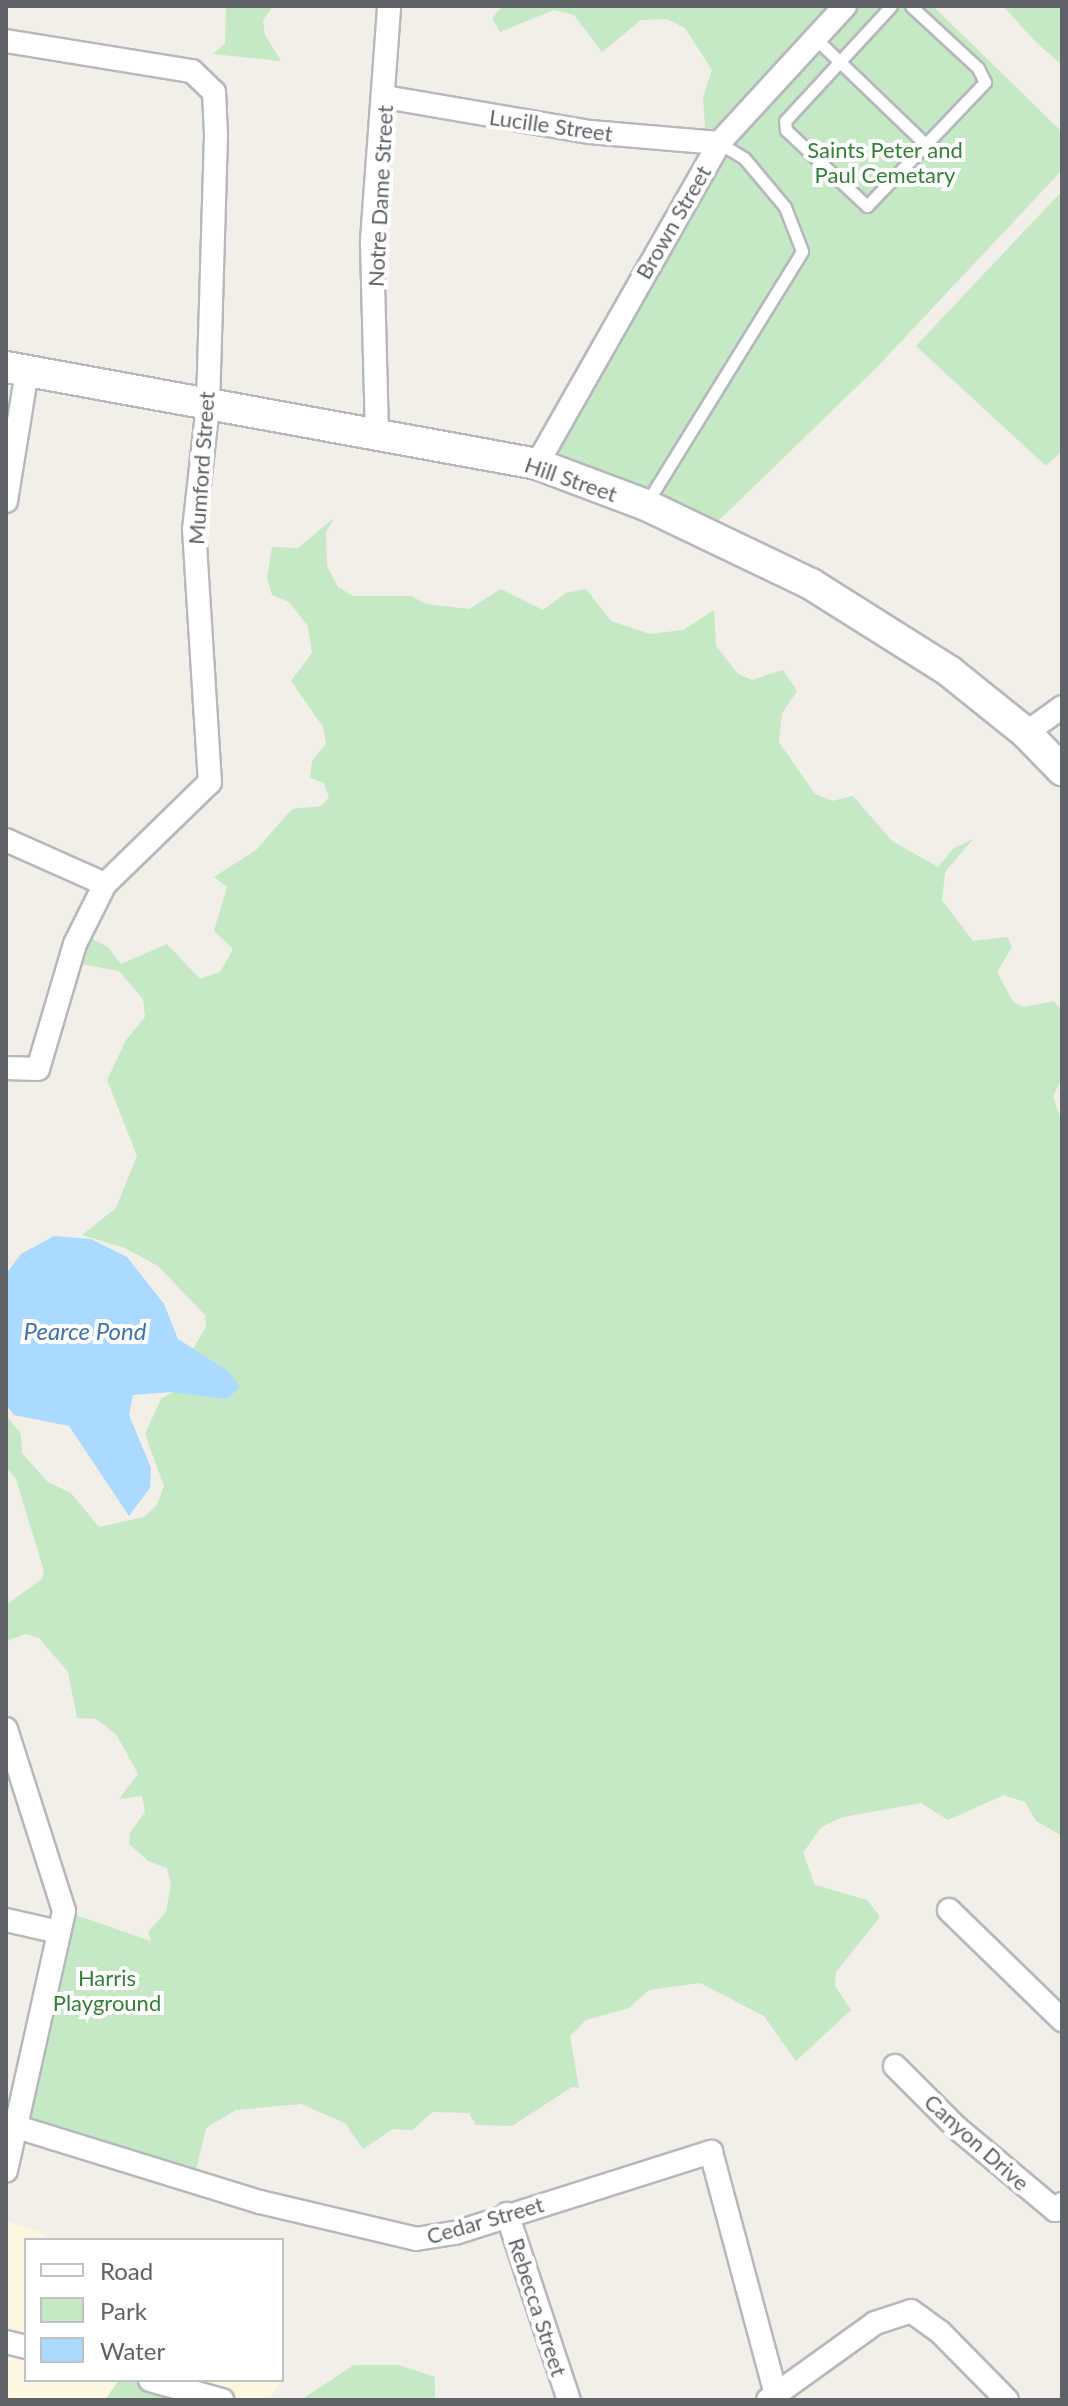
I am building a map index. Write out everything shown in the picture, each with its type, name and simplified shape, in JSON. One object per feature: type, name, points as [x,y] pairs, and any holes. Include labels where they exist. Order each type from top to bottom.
[{"type":"street","name":"Notre Dame Street","points":[[377,435],[372,240],[385,97],[389,6]]},
{"type":"street","name":"Brown Street","points":[[537,464],[719,143],[845,6]]},
{"type":"street","name":"Mumford Street","points":[[6,41],[192,71],[214,92],[208,405],[194,529],[210,782],[105,884],[75,944],[38,1069],[6,1068]]},
{"type":"street","name":"Lucille Street","points":[[385,97],[590,132],[719,143]]},
{"type":"street","name":"Hill Street","points":[[16,369],[537,464],[646,505],[811,584],[949,671],[1026,733],[1062,770]]},
{"type":"street","points":[[6,501],[16,369]]},
{"type":"street","points":[[1026,733],[1062,707]]},
{"type":"street","points":[[6,840],[105,884]]},
{"type":"street","points":[[6,1729],[64,1911],[6,2171]]},
{"type":"street","points":[[949,1910],[1062,2020]]},
{"type":"street","points":[[6,1920],[59,1932]]},
{"type":"street","name":"Canyon Drive","points":[[895,2066],[957,2128],[1055,2210],[1062,2204]]},
{"type":"street","name":"Cedar Street","points":[[17,2127],[260,2202],[416,2239],[455,2233],[507,2214],[711,2152],[772,2397]]},
{"type":"street","name":"Rebecca Street","points":[[507,2214],[569,2400]]},
{"type":"street","points":[[772,2397],[875,2323],[911,2311],[940,2332],[1007,2400]]},
{"type":"street","points":[[157,2382],[222,2400]]},
{"type":"lane","points":[[891,6],[788,114],[786,130],[859,204],[874,204],[985,82],[978,68],[911,6]]},
{"type":"lane","points":[[815,38],[926,145]]},
{"type":"lane","points":[[646,505],[802,251],[785,207],[744,158],[719,143]]},
{"type":"shaded area","points":[[6,2221],[41,2232],[46,2238],[24,2238],[24,2382],[118,2382],[105,2400],[6,2400]]},
{"type":"shaded area","points":[[152,2382],[281,2382],[269,2400],[219,2400]]},
{"type":"green space","points":[[226,6],[273,6],[263,20],[265,35],[281,61],[213,54],[225,43]]},
{"type":"green space","name":"Saints Peter and Paul Cemetary","points":[[503,6],[933,6],[1062,132],[1062,170],[879,365],[705,534],[537,464],[719,143],[706,140],[703,97],[712,70],[685,28],[667,19],[641,20],[602,52],[574,15],[554,10],[500,32],[492,18]]},
{"type":"green space","points":[[1003,6],[1062,6],[1062,65],[1036,42]]},
{"type":"green space","points":[[1062,191],[1062,451],[1046,466],[916,346]]},
{"type":"green space","name":"Harris Playground","points":[[334,518],[326,532],[327,566],[338,587],[353,596],[411,596],[426,604],[469,609],[501,589],[543,610],[566,593],[586,589],[611,621],[650,634],[683,630],[714,610],[716,646],[738,674],[752,680],[783,670],[797,691],[782,713],[779,742],[815,794],[832,801],[853,796],[892,841],[938,867],[953,849],[973,839],[945,872],[942,900],[973,941],[1007,937],[1012,947],[997,972],[1013,1002],[1024,1007],[1054,1001],[1062,1010],[1062,1079],[1053,1096],[1062,1122],[1062,1836],[1036,1821],[1025,1802],[1004,1795],[948,1820],[921,1803],[843,1817],[821,1827],[803,1853],[815,1885],[867,1900],[880,1917],[836,1972],[835,1986],[851,2010],[796,2061],[764,2016],[700,1983],[649,1990],[629,2008],[586,2020],[570,2036],[579,2088],[572,2087],[512,2126],[476,2125],[469,2113],[433,2112],[412,2130],[393,2129],[363,2149],[345,2123],[301,2104],[236,2110],[206,2128],[194,2179],[17,2127],[64,1911],[151,1941],[148,1932],[166,1912],[171,1885],[167,1868],[148,1861],[129,1844],[130,1833],[145,1812],[142,1796],[119,1799],[138,1774],[116,1734],[96,1719],[77,1718],[68,1672],[39,1638],[26,1634],[6,1641],[6,1605],[42,1579],[44,1571],[16,1479],[6,1467],[6,1415],[21,1434],[22,1453],[48,1482],[71,1493],[99,1527],[144,1517],[157,1505],[164,1486],[145,1434],[161,1399],[195,1379],[193,1349],[206,1327],[205,1315],[158,1266],[125,1248],[82,1235],[116,1208],[137,1156],[107,1080],[126,1040],[145,1017],[143,999],[119,971],[71,962],[78,932],[108,947],[121,964],[167,944],[200,979],[220,972],[233,949],[214,931],[227,887],[214,877],[256,850],[292,809],[321,806],[329,798],[324,783],[310,778],[312,761],[326,744],[323,727],[291,681],[312,653],[308,626],[289,602],[272,595],[267,578],[272,547],[298,548]]},
{"type":"green space","points":[[354,2365],[398,2365],[435,2377],[435,2400],[301,2400]]},
{"type":"green space","points":[[118,2382],[152,2382],[219,2400],[105,2400]]},
{"type":"water","name":"Pearce Pond","points":[[54,1236],[91,1239],[127,1257],[164,1304],[178,1339],[228,1371],[240,1387],[227,1399],[171,1392],[133,1395],[129,1415],[151,1468],[150,1488],[129,1516],[69,1426],[14,1415],[6,1405],[6,1274],[21,1254]]}]
